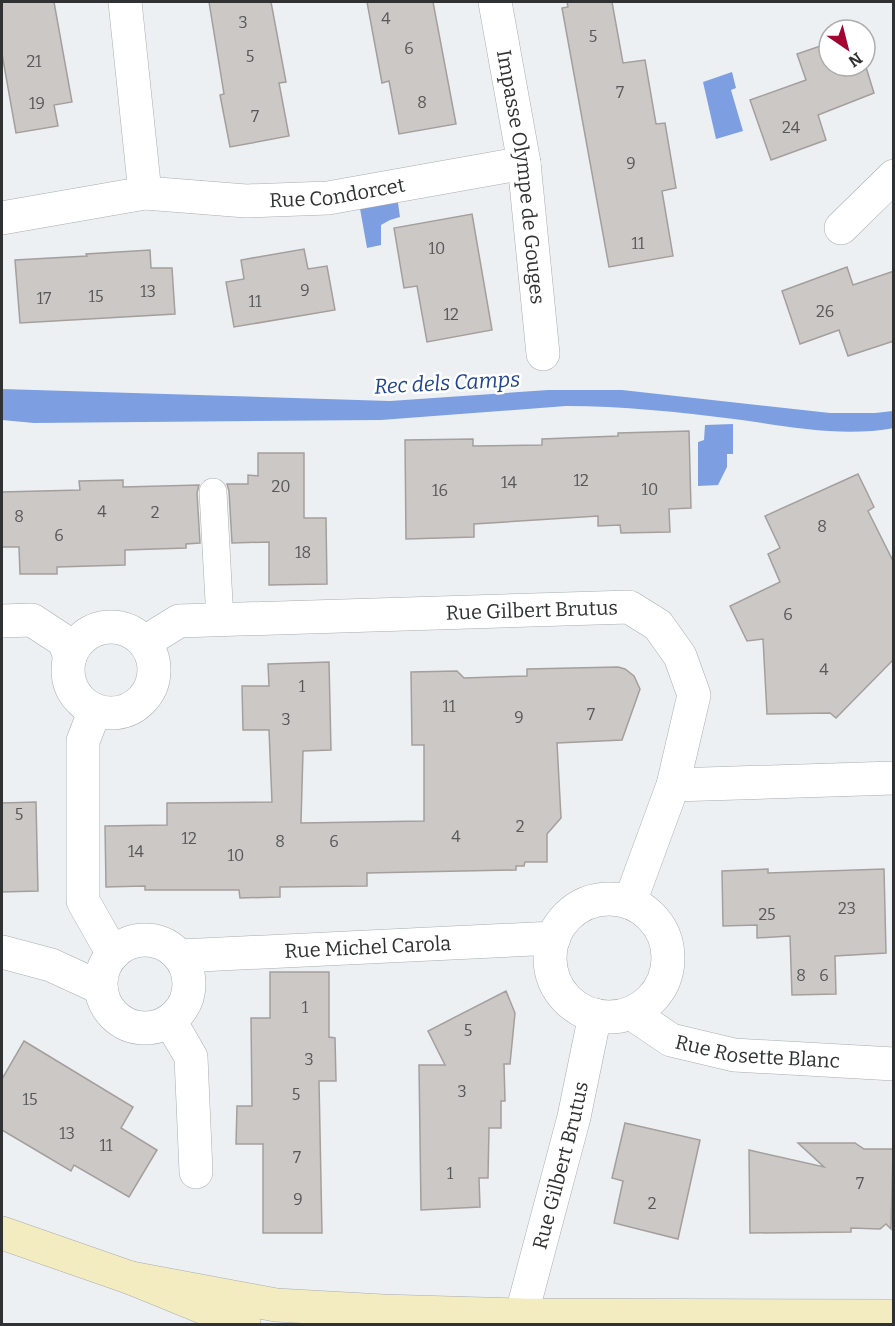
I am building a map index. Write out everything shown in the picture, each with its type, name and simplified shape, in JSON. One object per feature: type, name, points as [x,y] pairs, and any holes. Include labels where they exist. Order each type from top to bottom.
[{"type":"street","points":[[125,2],[145,193]]},
{"type":"street","name":"Impasse Olympe de Gouges","points":[[495,2],[524,163],[543,354]]},
{"type":"street","name":"Rue Condorcet","points":[[2,218],[145,193],[246,201],[328,198],[524,163]]},
{"type":"street","points":[[841,228],[894,176]]},
{"type":"street","name":"Rue Gilbert Brutus","points":[[145,642],[179,621],[629,607],[658,625],[680,656],[694,695],[673,785],[630,902]]},
{"type":"street","points":[[2,621],[32,620],[64,641],[70,657]]},
{"type":"street","points":[[105,627],[119,627],[134,632],[145,642],[154,659],[154,678],[147,695],[132,708],[114,713],[96,710],[81,701],[72,688],[68,672],[70,657],[78,642],[90,632],[105,627]]},
{"type":"street","points":[[96,710],[83,741],[83,902],[113,954]]},
{"type":"street","points":[[673,785],[894,778]]},
{"type":"street","points":[[611,899],[630,902],[647,912],[661,928],[668,947],[668,967],[662,986],[648,1002],[631,1013],[613,1017],[595,1015],[577,1007],[562,994],[553,976],[550,957],[554,938],[562,921],[576,909],[593,901],[611,899]]},
{"type":"street","name":"Rue Michel Carola","points":[[180,956],[554,938]]},
{"type":"street","points":[[147,940],[165,945],[180,956],[188,973],[189,991],[183,1008],[170,1021],[153,1028],[135,1027],[118,1019],[106,1005],[101,988],[102,976],[113,954],[129,944],[147,940]]},
{"type":"street","points":[[2,952],[51,965],[101,988]]},
{"type":"street","name":"Rue Rosette Blanc","points":[[631,1013],[670,1040],[734,1056],[894,1064]]},
{"type":"street","name":"Rue Gilbert Brutus","points":[[521,1320],[574,1117],[595,1015]]},
{"type":"street","points":[[170,1021],[191,1056],[196,1172]]},
{"type":"street","points":[[2,1233],[130,1278],[244,1324]]},
{"type":"street","points":[[130,1278],[276,1305],[521,1320],[894,1316]]},
{"type":"lane","points":[[213,492],[220,620]]},
{"type":"water","points":[[732,72],[736,88],[731,90],[743,131],[716,139],[703,82]]},
{"type":"water","points":[[397,196],[400,217],[381,225],[381,245],[367,248],[359,203]]},
{"type":"water","points":[[2,389],[390,401],[548,390],[622,390],[830,413],[893,411],[894,428],[854,432],[834,431],[671,412],[566,406],[381,420],[34,423],[2,420]]},
{"type":"water","points":[[733,424],[733,454],[727,454],[727,467],[718,485],[698,486],[698,442],[704,440],[705,425]]},
{"type":"building","points":[[2,2],[54,2],[72,102],[54,105],[58,126],[16,133],[2,54]]},
{"type":"building","points":[[209,2],[271,2],[286,82],[279,83],[289,136],[230,147],[220,95],[224,94]]},
{"type":"building","points":[[367,2],[433,2],[456,124],[399,134],[389,81],[382,83]]},
{"type":"building","points":[[567,2],[612,2],[623,63],[645,60],[656,124],[665,123],[676,188],[662,191],[673,256],[609,267],[562,8],[568,7]]},
{"type":"building","points":[[817,47],[817,78],[869,78],[874,93],[818,115],[826,140],[771,160],[750,100],[806,80],[797,54]]},
{"type":"building","points":[[472,214],[492,330],[427,342],[417,286],[404,288],[394,228]]},
{"type":"building","points":[[304,249],[308,269],[327,266],[335,310],[234,327],[226,282],[244,279],[241,260]]},
{"type":"building","points":[[150,250],[151,268],[172,268],[175,314],[20,323],[15,260]]},
{"type":"building","points":[[847,267],[853,285],[894,271],[894,341],[848,356],[839,330],[800,344],[782,291]]},
{"type":"building","points":[[689,431],[691,508],[669,509],[670,532],[621,533],[620,525],[598,526],[598,516],[474,524],[474,537],[406,539],[405,440],[473,439],[473,446],[542,445],[542,439],[618,436],[618,433]]},
{"type":"building","points":[[258,453],[304,453],[304,518],[326,518],[327,584],[269,585],[269,542],[232,543],[227,484],[248,484],[248,475],[258,476]]},
{"type":"building","points":[[858,474],[874,507],[868,511],[894,563],[894,659],[836,718],[830,713],[767,714],[763,639],[747,641],[730,606],[780,582],[768,554],[780,548],[765,516]]},
{"type":"building","points":[[123,480],[123,487],[199,485],[197,493],[200,543],[186,544],[186,548],[125,550],[125,565],[57,567],[57,574],[20,574],[19,547],[2,547],[2,492],[80,490],[79,481]]},
{"type":"building","points":[[329,662],[331,750],[303,751],[301,823],[424,821],[424,745],[412,745],[411,672],[457,671],[464,678],[527,676],[527,669],[618,667],[634,676],[640,689],[622,740],[557,743],[561,818],[547,834],[547,862],[525,862],[524,866],[516,866],[516,870],[367,873],[367,886],[280,887],[280,897],[240,898],[239,890],[145,890],[145,886],[106,887],[105,826],[167,825],[167,803],[272,802],[269,730],[243,730],[242,686],[269,686],[268,664]]},
{"type":"building","points":[[36,802],[38,891],[2,892],[2,803]]},
{"type":"building","points":[[768,869],[768,873],[884,869],[886,953],[835,956],[836,994],[792,995],[790,936],[757,938],[757,925],[723,926],[722,871]]},
{"type":"building","points":[[270,972],[329,972],[329,1037],[335,1038],[336,1081],[319,1081],[322,1233],[263,1233],[263,1144],[236,1144],[237,1106],[252,1106],[251,1018],[270,1018]]},
{"type":"building","points":[[506,991],[515,1013],[510,1064],[504,1064],[505,1101],[501,1101],[501,1128],[489,1128],[488,1178],[479,1178],[480,1207],[421,1210],[419,1065],[445,1065],[428,1031]]},
{"type":"building","points":[[24,1041],[133,1107],[121,1128],[157,1150],[129,1197],[74,1165],[71,1171],[2,1130],[2,1079]]},
{"type":"building","points":[[625,1123],[700,1140],[678,1239],[614,1223],[623,1181],[612,1178]]},
{"type":"building","points":[[798,1143],[855,1143],[864,1149],[893,1149],[891,1229],[886,1224],[880,1229],[851,1228],[851,1232],[750,1233],[749,1150],[824,1167]]},
{"type":"water label","name":"Rec dels Camps","points":[[447,383]]}]
